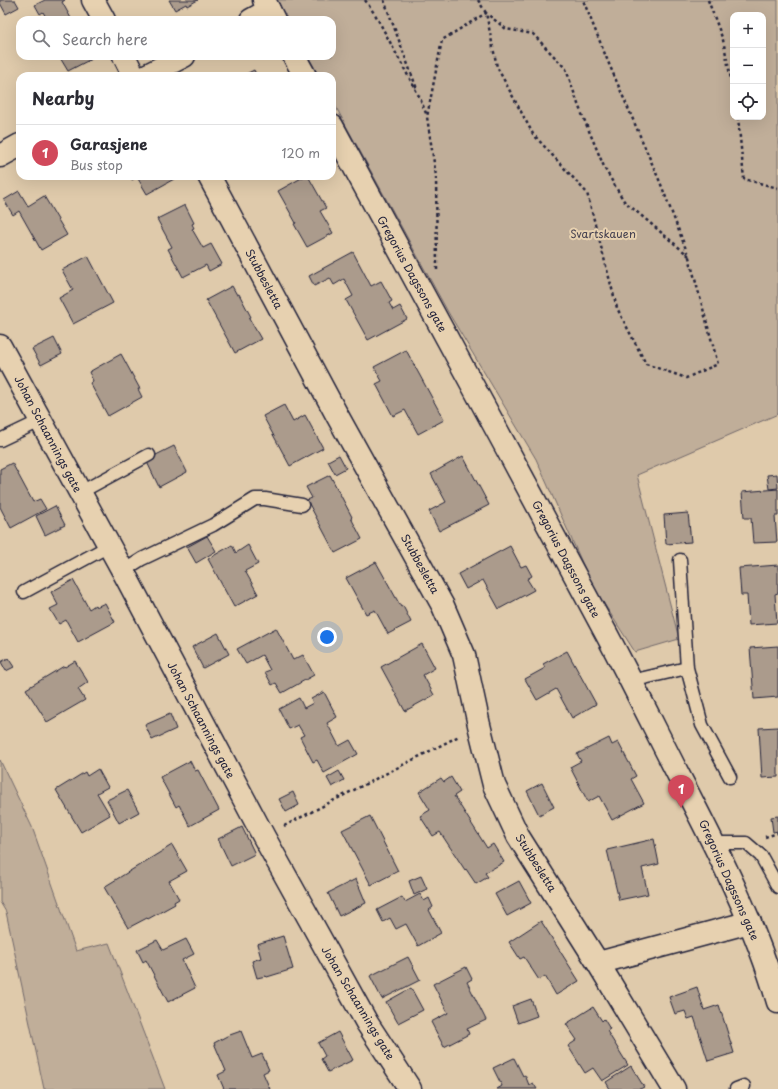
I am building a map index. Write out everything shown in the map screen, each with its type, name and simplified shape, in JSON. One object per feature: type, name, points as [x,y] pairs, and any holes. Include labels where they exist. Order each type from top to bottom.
[{"type":"street","points":[[93,0],[102,16]]},
{"type":"street","points":[[129,60],[143,72]]},
{"type":"street","points":[[153,72],[176,60]]},
{"type":"street","points":[[296,60],[303,72]]},
{"type":"street","name":"Gregorius Dagssons gate","points":[[336,133],[631,681],[714,843],[774,974],[778,1002]]},
{"type":"street","points":[[0,156],[16,147]]},
{"type":"street","name":"Stubbesletta","points":[[211,180],[342,424],[443,606],[464,655],[494,785],[518,836],[598,963],[674,1089]]},
{"type":"street","name":"Johan Schaannings gate","points":[[0,346],[123,571],[264,837],[364,1017],[410,1089]]},
{"type":"street","points":[[598,963],[750,922]]},
{"type":"lane","points":[[0,440],[40,421]]},
{"type":"lane","points":[[79,493],[149,455]]},
{"type":"lane","points":[[123,571],[142,559],[213,525],[255,499],[265,498],[302,505]]},
{"type":"lane","points":[[24,592],[109,546]]},
{"type":"lane","points":[[680,560],[687,668],[702,725],[730,777]]},
{"type":"lane","points":[[631,681],[687,668]]},
{"type":"lane","points":[[714,843],[746,843],[761,856],[778,886]]},
{"type":"path","points":[[365,0],[376,16],[420,98]]},
{"type":"path","points":[[384,0],[427,117],[436,176],[437,275]]},
{"type":"path","points":[[478,0],[486,13],[506,29],[533,34],[566,69],[579,107],[605,169],[624,201],[689,257]]},
{"type":"path","points":[[486,13],[496,67],[533,134],[588,193],[617,308],[646,364],[686,378],[718,364],[689,257],[660,182],[583,0]]},
{"type":"path","points":[[708,0],[723,40],[732,84]]},
{"type":"path","points":[[427,117],[442,40],[486,13]]},
{"type":"path","points":[[738,120],[744,179],[778,188]]},
{"type":"path","points":[[264,837],[479,725]]},
{"type":"green space","name":"Svartskauen","points":[[277,0],[778,0],[778,414],[637,475],[679,639],[635,652],[592,585],[536,459],[448,312],[336,107],[336,72],[317,72],[310,60],[336,60],[336,16],[286,16]]},
{"type":"green space","points":[[0,760],[32,827],[76,951],[109,943],[165,1089],[44,1089],[6,912],[0,902]]},
{"type":"building","points":[[0,0],[15,0],[19,7],[6,14]]},
{"type":"building","points":[[45,0],[65,0],[62,2],[70,16],[45,16],[43,12],[40,14],[35,5]]},
{"type":"building","points":[[169,0],[198,0],[175,10]]},
{"type":"building","points":[[61,60],[89,60],[68,71]]},
{"type":"building","points":[[139,180],[172,180],[147,194]]},
{"type":"building","points":[[298,180],[310,180],[326,208],[320,211],[333,233],[307,247],[294,224],[296,223],[278,191]]},
{"type":"building","points":[[19,191],[28,206],[44,196],[67,235],[41,250],[19,211],[13,215],[4,200]]},
{"type":"building","points":[[185,205],[194,223],[192,224],[194,228],[192,229],[203,248],[211,244],[222,264],[209,271],[206,265],[183,277],[168,249],[172,247],[157,219]]},
{"type":"building","points":[[353,252],[371,286],[381,281],[392,301],[389,303],[393,310],[400,306],[407,319],[368,340],[346,300],[353,296],[344,279],[334,285],[330,278],[314,286],[309,276]]},
{"type":"building","points":[[88,256],[113,303],[73,324],[59,298],[73,290],[62,270]]},
{"type":"building","points":[[232,286],[237,295],[239,294],[251,317],[249,318],[261,339],[235,353],[206,300]]},
{"type":"building","points":[[54,338],[62,354],[41,365],[32,349]]},
{"type":"building","points":[[406,350],[444,420],[418,434],[405,410],[393,416],[376,384],[382,381],[374,367]]},
{"type":"building","points":[[121,354],[140,389],[138,389],[142,397],[108,416],[90,383],[93,381],[89,372]]},
{"type":"building","points":[[284,405],[293,422],[305,415],[323,448],[290,466],[263,416]]},
{"type":"building","points":[[174,446],[187,472],[159,487],[146,460]]},
{"type":"building","points":[[339,455],[346,468],[335,474],[328,461]]},
{"type":"building","points":[[463,456],[489,505],[439,531],[429,511],[446,502],[431,474]]},
{"type":"building","points":[[12,463],[33,502],[40,499],[46,509],[11,528],[0,507],[0,469]]},
{"type":"building","points":[[777,474],[778,488],[769,489],[767,475]]},
{"type":"building","points":[[330,475],[362,539],[335,553],[307,500],[312,498],[306,487]]},
{"type":"building","points":[[778,489],[778,516],[775,516],[777,542],[753,543],[751,518],[744,518],[742,492]]},
{"type":"building","points":[[55,506],[65,525],[45,535],[36,516]]},
{"type":"building","points":[[688,513],[691,542],[666,544],[664,515]]},
{"type":"building","points":[[207,536],[216,551],[196,563],[187,547]]},
{"type":"building","points":[[232,545],[236,553],[248,545],[258,564],[245,571],[258,594],[234,607],[208,559]]},
{"type":"building","points":[[510,546],[521,567],[526,565],[532,576],[527,579],[534,590],[499,609],[483,580],[466,589],[458,574]]},
{"type":"building","points":[[376,562],[411,622],[388,634],[375,610],[366,614],[346,578]]},
{"type":"building","points":[[778,565],[778,593],[775,594],[777,623],[749,625],[747,595],[741,595],[739,568]]},
{"type":"building","points":[[73,580],[89,609],[95,605],[96,607],[105,603],[115,622],[78,642],[66,620],[59,624],[50,609],[58,605],[51,592]]},
{"type":"building","points":[[276,628],[293,660],[303,655],[314,675],[282,693],[276,683],[272,685],[265,672],[270,670],[262,655],[246,664],[237,649]]},
{"type":"building","points":[[218,633],[229,654],[203,668],[192,647]]},
{"type":"building","points":[[422,644],[435,668],[423,675],[434,695],[405,711],[381,667]]},
{"type":"building","points":[[778,646],[778,697],[754,699],[750,648]]},
{"type":"building","points":[[567,651],[596,704],[572,718],[556,689],[537,700],[525,679],[545,668],[543,664]]},
{"type":"building","points":[[8,658],[14,667],[6,671],[1,662]]},
{"type":"building","points":[[75,661],[88,682],[78,689],[85,700],[47,722],[26,689]]},
{"type":"building","points":[[324,692],[337,717],[327,723],[339,746],[350,740],[358,754],[324,773],[317,760],[313,762],[300,737],[304,735],[298,725],[289,729],[279,709],[299,698],[304,708],[313,703],[311,699]]},
{"type":"building","points":[[170,714],[176,729],[152,740],[145,725]]},
{"type":"building","points":[[778,727],[778,777],[762,778],[759,728]]},
{"type":"building","points":[[609,738],[612,745],[618,742],[636,776],[631,779],[644,803],[612,820],[599,796],[588,802],[570,767],[581,761],[577,754]]},
{"type":"building","points":[[190,761],[195,771],[198,770],[219,810],[190,826],[179,805],[176,807],[160,777]]},
{"type":"building","points":[[98,769],[108,787],[97,793],[110,815],[81,832],[56,790],[85,772],[87,776]]},
{"type":"building","points":[[339,771],[344,780],[332,787],[327,778]]},
{"type":"building","points":[[451,777],[460,792],[454,796],[487,848],[493,844],[504,862],[485,873],[488,877],[476,884],[440,832],[433,836],[420,816],[430,810],[419,792],[441,778],[444,782]]},
{"type":"building","points":[[542,783],[554,807],[539,815],[527,791]]},
{"type":"building","points":[[127,790],[139,812],[119,823],[107,800]]},
{"type":"building","points":[[293,792],[299,805],[286,812],[279,799]]},
{"type":"building","points":[[370,816],[398,871],[371,885],[342,830]]},
{"type":"building","points":[[778,816],[778,831],[773,832],[771,817]]},
{"type":"building","points":[[242,827],[255,854],[231,866],[218,839]]},
{"type":"building","points":[[654,839],[659,864],[642,868],[648,894],[619,900],[607,850]]},
{"type":"building","points":[[172,845],[187,871],[169,881],[179,899],[174,902],[175,904],[128,928],[104,887]]},
{"type":"building","points":[[421,876],[427,889],[414,895],[409,881]]},
{"type":"building","points":[[356,879],[366,903],[339,916],[328,893]]},
{"type":"building","points":[[519,881],[531,903],[507,916],[495,894]]},
{"type":"building","points":[[420,894],[424,901],[429,898],[433,907],[429,910],[441,933],[418,946],[406,924],[396,929],[390,918],[383,922],[377,910],[402,897],[405,902]]},
{"type":"building","points":[[541,921],[579,981],[556,995],[545,976],[539,980],[524,957],[520,959],[509,942]]},
{"type":"building","points":[[283,936],[293,969],[267,977],[257,978],[252,961],[261,958],[257,944]]},
{"type":"building","points":[[186,939],[194,954],[182,960],[195,988],[168,1002],[146,960],[143,962],[137,950],[157,940],[163,950]]},
{"type":"building","points":[[408,957],[420,980],[382,999],[370,976]]},
{"type":"building","points":[[466,967],[472,979],[467,982],[486,1020],[467,1029],[469,1034],[444,1047],[431,1022],[448,1013],[433,984]]},
{"type":"building","points":[[697,987],[704,1010],[719,1005],[734,1053],[708,1061],[694,1017],[688,1019],[685,1011],[675,1014],[669,997]]},
{"type":"building","points":[[411,988],[423,1010],[398,1023],[386,1002]]},
{"type":"building","points":[[531,999],[537,1016],[518,1023],[512,1006]]},
{"type":"building","points":[[593,1007],[602,1021],[604,1019],[610,1029],[607,1031],[628,1065],[602,1081],[593,1068],[585,1073],[568,1046],[577,1040],[566,1024]]},
{"type":"building","points":[[241,1031],[252,1058],[262,1054],[269,1070],[263,1073],[270,1089],[224,1089],[218,1075],[226,1071],[214,1043]]},
{"type":"building","points":[[338,1032],[353,1060],[328,1072],[321,1059],[325,1056],[318,1043]]},
{"type":"building","points":[[514,1058],[523,1076],[525,1075],[529,1085],[533,1083],[537,1089],[497,1089],[502,1086],[493,1068]]},
{"type":"building","points":[[631,1066],[644,1087],[640,1089],[610,1089],[606,1082]]},
{"type":"place","name":"Garasjene","points":[[681,808]]}]
